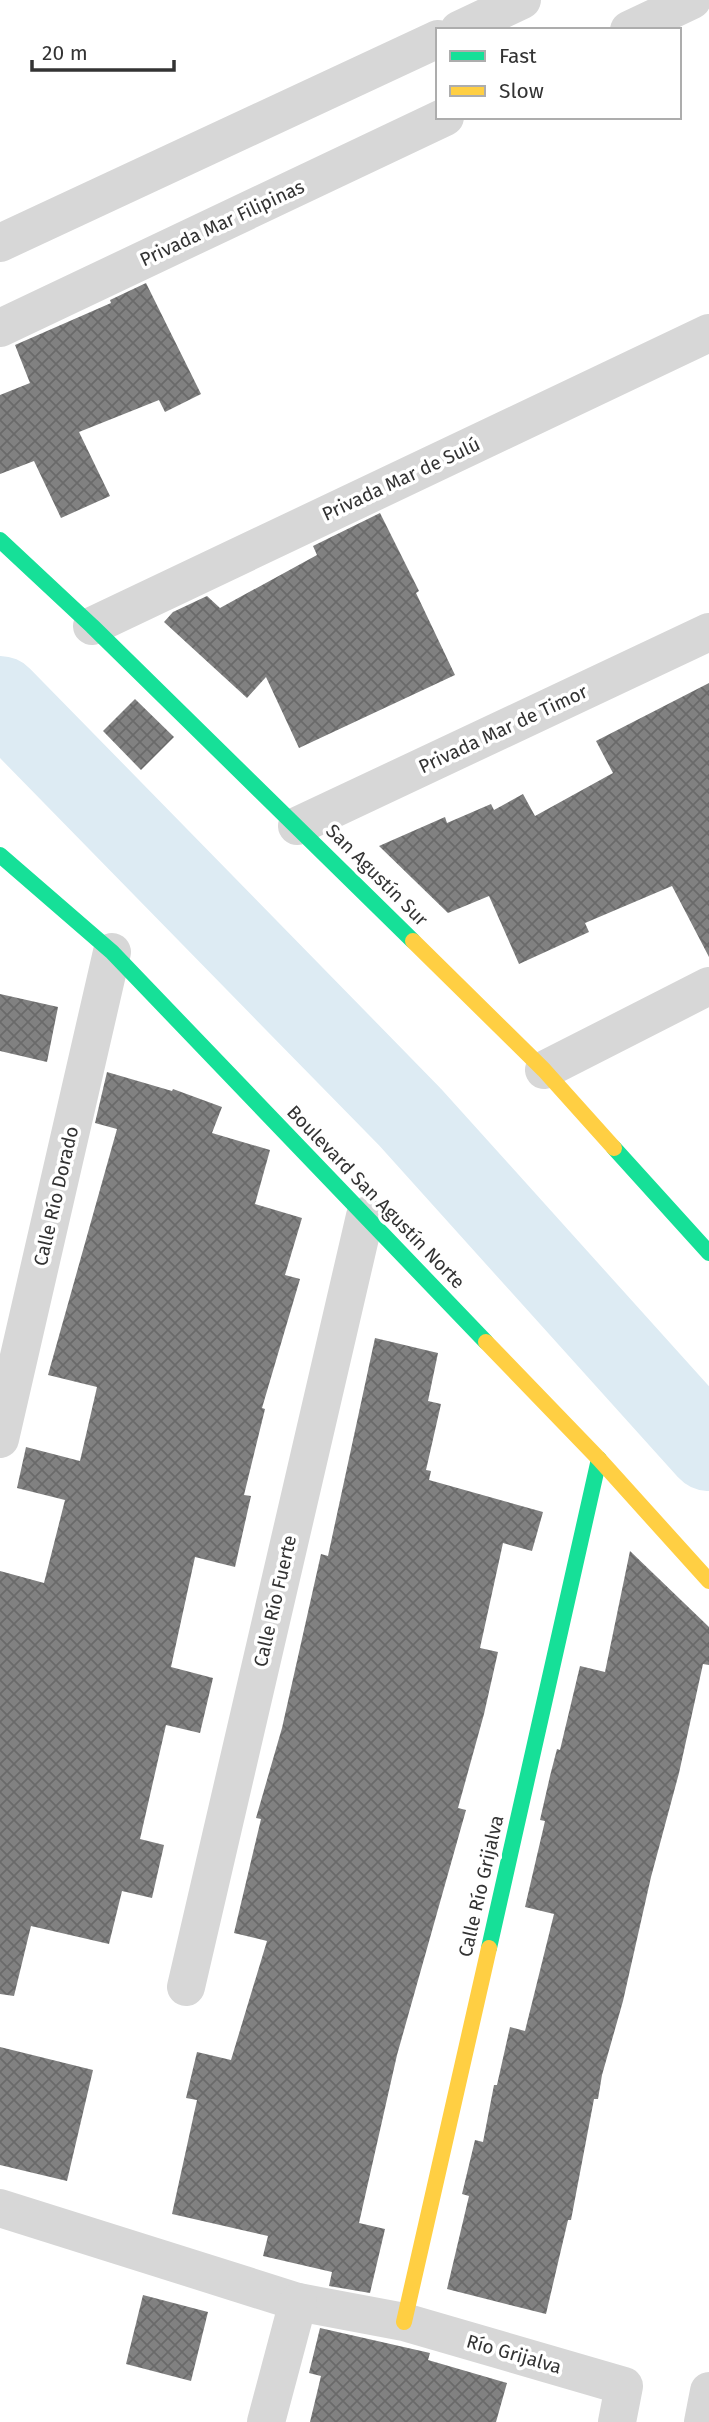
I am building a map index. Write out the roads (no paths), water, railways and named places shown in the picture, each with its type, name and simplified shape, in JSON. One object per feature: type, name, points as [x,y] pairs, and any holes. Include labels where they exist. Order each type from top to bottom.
[{"type":"main road","name":"San Agustín Sur","points":[[0,540],[92,625],[544,1070],[709,1253]]},
{"type":"main road","name":"Boulevard San Agustín Norte","points":[[0,855],[112,952],[599,1459],[709,1581]]},
{"type":"main road","name":"Calle Río Grijalva","points":[[404,2322],[599,1459]]},
{"type":"street","points":[[462,28],[522,0]]},
{"type":"street","points":[[633,28],[692,0]]},
{"type":"street","points":[[0,243],[436,40]]},
{"type":"street","name":"Privada Mar Filipinas","points":[[0,328],[441,119]]},
{"type":"street","name":"Privada Mar de Sulú","points":[[92,625],[709,333]]},
{"type":"street","name":"Privada Mar de Timor","points":[[297,826],[709,632]]},
{"type":"street","name":"Calle Río Dorado","points":[[0,1439],[112,952]]},
{"type":"street","points":[[544,1070],[709,986]]},
{"type":"street","name":"Calle Río Fuerte","points":[[186,1987],[365,1216]]},
{"type":"street","name":"Río Grijalva","points":[[0,2208],[298,2302],[404,2322],[620,2404]]},
{"type":"street","points":[[266,2422],[298,2302]]},
{"type":"street","points":[[703,2422],[709,2391]]},
{"type":"waterway","points":[[0,698],[410,1117],[709,1449]]}]
